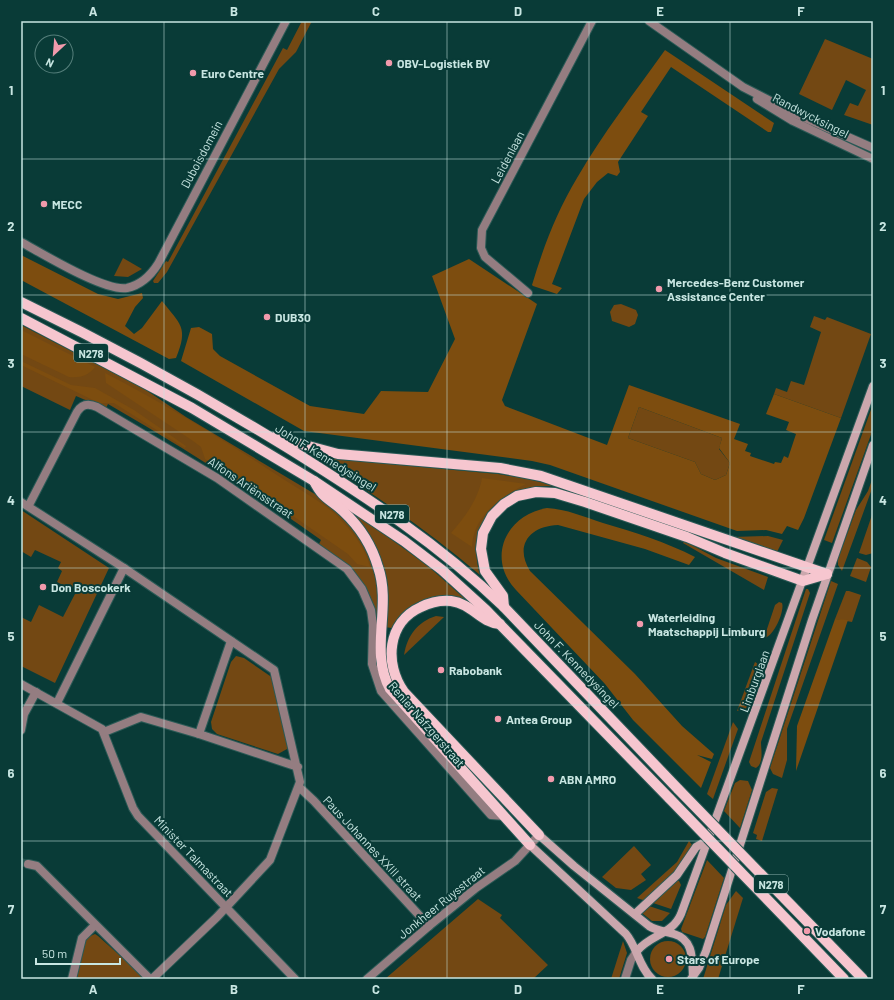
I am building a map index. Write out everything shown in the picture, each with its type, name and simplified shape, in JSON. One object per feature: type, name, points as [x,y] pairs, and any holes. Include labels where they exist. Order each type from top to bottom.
[{"type":"main road","name":"John F. Kennedysingel","points":[[21,302],[164,376],[269,437],[394,516],[453,560],[504,607],[863,979]]},
{"type":"main road","name":"N278","points":[[21,318],[173,397],[314,481],[366,514],[426,557],[458,583],[500,624],[844,979]]},
{"type":"main road","name":"Limburglaan","points":[[637,951],[647,940],[674,926],[679,918],[808,568],[873,386]]},
{"type":"main road","points":[[269,437],[284,439],[314,449],[338,454],[500,468],[541,476],[827,574]]},
{"type":"main road","points":[[692,978],[706,951],[827,574],[873,445]]},
{"type":"main road","points":[[314,481],[322,495],[344,512],[362,533],[378,565],[384,601],[380,658],[384,677],[390,689],[530,845],[624,932],[637,951],[644,969],[652,979]]},
{"type":"main road","points":[[504,607],[503,596],[485,570],[481,553],[483,533],[492,516],[504,504],[517,496],[536,492],[555,493],[585,502],[687,537],[724,553],[803,581],[827,574]]},
{"type":"main road","points":[[500,624],[488,622],[471,609],[458,603],[437,601],[426,604],[410,614],[397,630],[391,646],[392,667],[396,680],[404,692],[539,835],[574,866],[636,914],[649,926],[677,935],[687,942],[691,952],[692,978]]},
{"type":"main road","points":[[636,914],[677,875],[696,847],[708,840]]},
{"type":"street","name":"Duboisdomein","points":[[21,242],[92,279],[113,287],[128,288],[145,280],[158,264],[286,21]]},
{"type":"street","name":"Leidenlaan","points":[[528,293],[485,257],[481,248],[482,230],[592,21]]},
{"type":"street","name":"Randwycksingel","points":[[649,22],[743,87],[760,102],[784,116],[873,159]]},
{"type":"street","name":"Randwycksingel","points":[[743,87],[796,114],[873,148]]},
{"type":"street","name":"Alfons Ariënsstraat","points":[[25,504],[77,412],[82,406],[89,405],[97,407],[186,459],[248,498],[338,562],[351,574],[364,593],[371,610],[373,625]]},
{"type":"street","points":[[25,504],[124,568],[274,670],[298,767],[300,782],[269,863],[151,979],[94,925],[37,866],[28,864]]},
{"type":"street","points":[[57,703],[124,568]]},
{"type":"street","name":"Renier Nafzgerstraat","points":[[373,625],[372,664],[375,678],[385,697],[492,815],[504,816]]},
{"type":"street","points":[[199,734],[231,641]]},
{"type":"street","points":[[21,684],[99,726],[104,732],[141,717],[199,734],[298,767]]},
{"type":"street","points":[[21,730],[24,714],[36,692]]},
{"type":"street","name":"Minister Talmastraat","points":[[104,732],[133,808],[225,907],[295,979]]},
{"type":"street","name":"Paus Johannes XXIII straat","points":[[299,787],[314,800],[429,926]]},
{"type":"street","name":"Jonkheer Ruysstraat","points":[[367,979],[476,888],[515,861],[539,835]]},
{"type":"street","points":[[72,979],[82,938],[94,925]]},
{"type":"street","points":[[625,979],[631,960],[637,951]]},
{"type":"shaded area","points":[[302,21],[312,21],[296,52],[279,69],[167,272],[158,283],[154,283],[153,281],[166,261],[168,262],[283,48],[287,50]]},
{"type":"shaded area","points":[[825,39],[873,59],[873,125],[844,115],[850,103],[858,106],[866,90],[846,80],[832,110],[799,94]]},
{"type":"shaded area","points":[[665,50],[774,123],[771,132],[768,132],[671,67],[641,112],[648,116],[618,162],[620,172],[617,176],[608,173],[597,182],[584,199],[552,284],[562,288],[557,294],[533,286],[532,285],[546,244],[570,191],[608,129]]},
{"type":"shaded area","points":[[21,255],[98,294],[118,299],[142,293],[143,298],[135,307],[125,326],[134,334],[142,328],[162,301],[181,326],[182,339],[176,358],[169,359],[21,280]]},
{"type":"shaded area","points":[[123,258],[142,269],[128,277],[114,276]]},
{"type":"shaded area","points":[[469,259],[537,304],[502,400],[505,406],[607,445],[629,385],[740,424],[734,439],[748,444],[745,451],[751,453],[750,456],[774,464],[775,462],[781,463],[784,456],[788,458],[796,434],[786,430],[789,422],[766,414],[774,394],[841,418],[804,518],[798,530],[787,526],[782,534],[766,530],[737,531],[550,465],[532,461],[304,431],[181,361],[191,328],[199,327],[212,334],[213,349],[220,356],[310,406],[364,414],[381,391],[428,392],[455,339],[432,276]],"holes":[[[639,407],[722,438],[719,448],[730,463],[726,475],[715,480],[701,474],[695,462],[628,438]]]},
{"type":"shaded area","points":[[621,304],[636,310],[638,315],[635,324],[629,327],[612,321],[610,312],[614,305]]},
{"type":"shaded area","points":[[814,316],[825,320],[827,317],[871,334],[841,418],[774,394],[776,388],[787,392],[791,381],[804,385],[821,332],[810,327]]},
{"type":"shaded area","points":[[21,325],[143,388],[186,417],[355,518],[359,516],[428,566],[465,599],[443,597],[423,600],[414,605],[398,618],[392,628],[376,626],[345,563],[319,544],[321,540],[269,504],[162,436],[108,404],[106,408],[76,396],[70,410],[21,386]]},
{"type":"shaded area","points":[[21,330],[95,367],[84,376],[69,377],[21,354]]},
{"type":"shaded area","points":[[21,361],[71,385],[95,388],[134,410],[186,446],[185,448],[114,403],[99,403],[21,365]]},
{"type":"shaded area","points":[[105,373],[192,422],[321,503],[335,514],[361,545],[370,567],[357,564],[348,554],[277,505],[205,459],[201,447],[106,383]]},
{"type":"shaded area","points":[[873,404],[873,429],[832,543],[824,540]]},
{"type":"shaded area","points":[[639,407],[722,438],[719,449],[730,463],[726,475],[715,480],[701,474],[695,462],[628,438]]},
{"type":"shaded area","points":[[314,457],[498,474],[529,479],[559,487],[539,486],[522,490],[506,497],[493,508],[484,522],[478,538],[477,556],[480,575],[460,558],[399,513]]},
{"type":"shaded area","points":[[873,477],[873,486],[842,571],[838,565],[838,559],[856,510],[868,491]]},
{"type":"shaded area","points":[[482,478],[526,484],[498,501],[490,508],[477,526],[472,547],[451,533],[474,501]]},
{"type":"shaded area","points":[[547,508],[582,516],[638,534],[695,557],[689,565],[645,549],[558,525],[548,526],[533,533],[524,545],[525,562],[530,571],[635,674],[682,726],[714,754],[712,759],[697,755],[711,762],[701,788],[633,720],[605,684],[516,590],[507,578],[502,565],[502,552],[505,540],[511,529],[521,519],[533,512]]},
{"type":"shaded area","points":[[21,510],[109,568],[55,683],[21,666],[21,617],[31,622],[39,605],[63,617],[76,592],[57,582],[62,571],[58,568],[61,562],[35,550],[31,557],[21,551]]},
{"type":"shaded area","points":[[873,512],[873,553],[866,555],[859,553]]},
{"type":"shaded area","points":[[768,536],[783,540],[777,552],[732,537]]},
{"type":"shaded area","points":[[684,541],[716,558],[768,577],[764,590],[683,543]]},
{"type":"shaded area","points":[[857,558],[867,562],[871,567],[866,582],[850,576]]},
{"type":"shaded area","points":[[831,581],[838,584],[787,729],[787,760],[782,778],[773,774],[770,768]]},
{"type":"shaded area","points":[[806,589],[808,589],[810,593],[761,742],[761,760],[759,766],[756,768],[751,766],[749,762]]},
{"type":"shaded area","points":[[846,591],[861,595],[852,622],[835,619]]},
{"type":"shaded area","points":[[779,602],[782,603],[782,611],[778,623],[771,633],[764,638],[775,605]]},
{"type":"shaded area","points":[[436,616],[444,617],[404,655],[410,636],[418,626]]},
{"type":"shaded area","points":[[835,619],[848,620],[796,771],[797,726]]},
{"type":"shaded area","points":[[236,656],[244,658],[273,678],[289,746],[287,749],[278,754],[217,734],[212,729],[211,722],[231,662]]},
{"type":"shaded area","points":[[755,662],[758,664],[760,670],[746,709],[737,711]]},
{"type":"shaded area","points":[[733,722],[738,729],[713,799],[707,794]]},
{"type":"shaded area","points":[[740,780],[748,781],[752,790],[740,828],[724,811],[735,783]]},
{"type":"shaded area","points":[[772,788],[778,789],[762,841],[756,839],[757,835],[753,833],[766,792]]},
{"type":"shaded area","points":[[689,841],[693,846],[677,870],[646,901],[637,898],[677,862]]},
{"type":"shaded area","points":[[634,846],[651,865],[641,874],[646,880],[631,890],[616,888],[602,877]]},
{"type":"shaded area","points":[[707,860],[724,878],[705,937],[703,939],[682,932],[681,929]]},
{"type":"shaded area","points":[[676,881],[679,881],[681,885],[671,909],[653,903]]},
{"type":"shaded area","points":[[736,891],[743,898],[718,979],[703,979],[726,905]]},
{"type":"shaded area","points":[[478,899],[502,915],[500,918],[548,965],[533,979],[385,979]]},
{"type":"shaded area","points":[[649,906],[670,913],[662,921],[652,921],[642,913]]},
{"type":"shaded area","points":[[95,934],[146,979],[75,979],[85,939]]},
{"type":"shaded area","points":[[623,941],[627,953],[619,979],[611,979]]},
{"type":"shaded area","points":[[672,941],[681,946],[685,952],[685,966],[681,972],[672,977],[664,977],[655,972],[651,966],[650,955],[655,946],[661,942]]},
{"type":"tunnel","points":[[21,862],[28,864]]},
{"type":"place","name":"OBV-Logistiek BV","points":[[389,63]]},
{"type":"place","name":"Euro Centre","points":[[193,73]]},
{"type":"place","name":"MECC","points":[[44,204]]},
{"type":"place","name":"Mercedes-Benz Customer Assistance Center","points":[[659,289]]},
{"type":"place","name":"DUB30","points":[[267,317]]},
{"type":"place","name":"Don Boscokerk","points":[[43,587]]},
{"type":"place","name":"Waterleiding Maatschappij Limburg","points":[[640,624]]},
{"type":"place","name":"Rabobank","points":[[441,670]]},
{"type":"place","name":"Antea Group","points":[[498,719]]},
{"type":"place","name":"ABN AMRO","points":[[551,779]]},
{"type":"place","name":"Vodafone","points":[[807,931]]},
{"type":"place","name":"Stars of Europe","points":[[669,959]]}]
